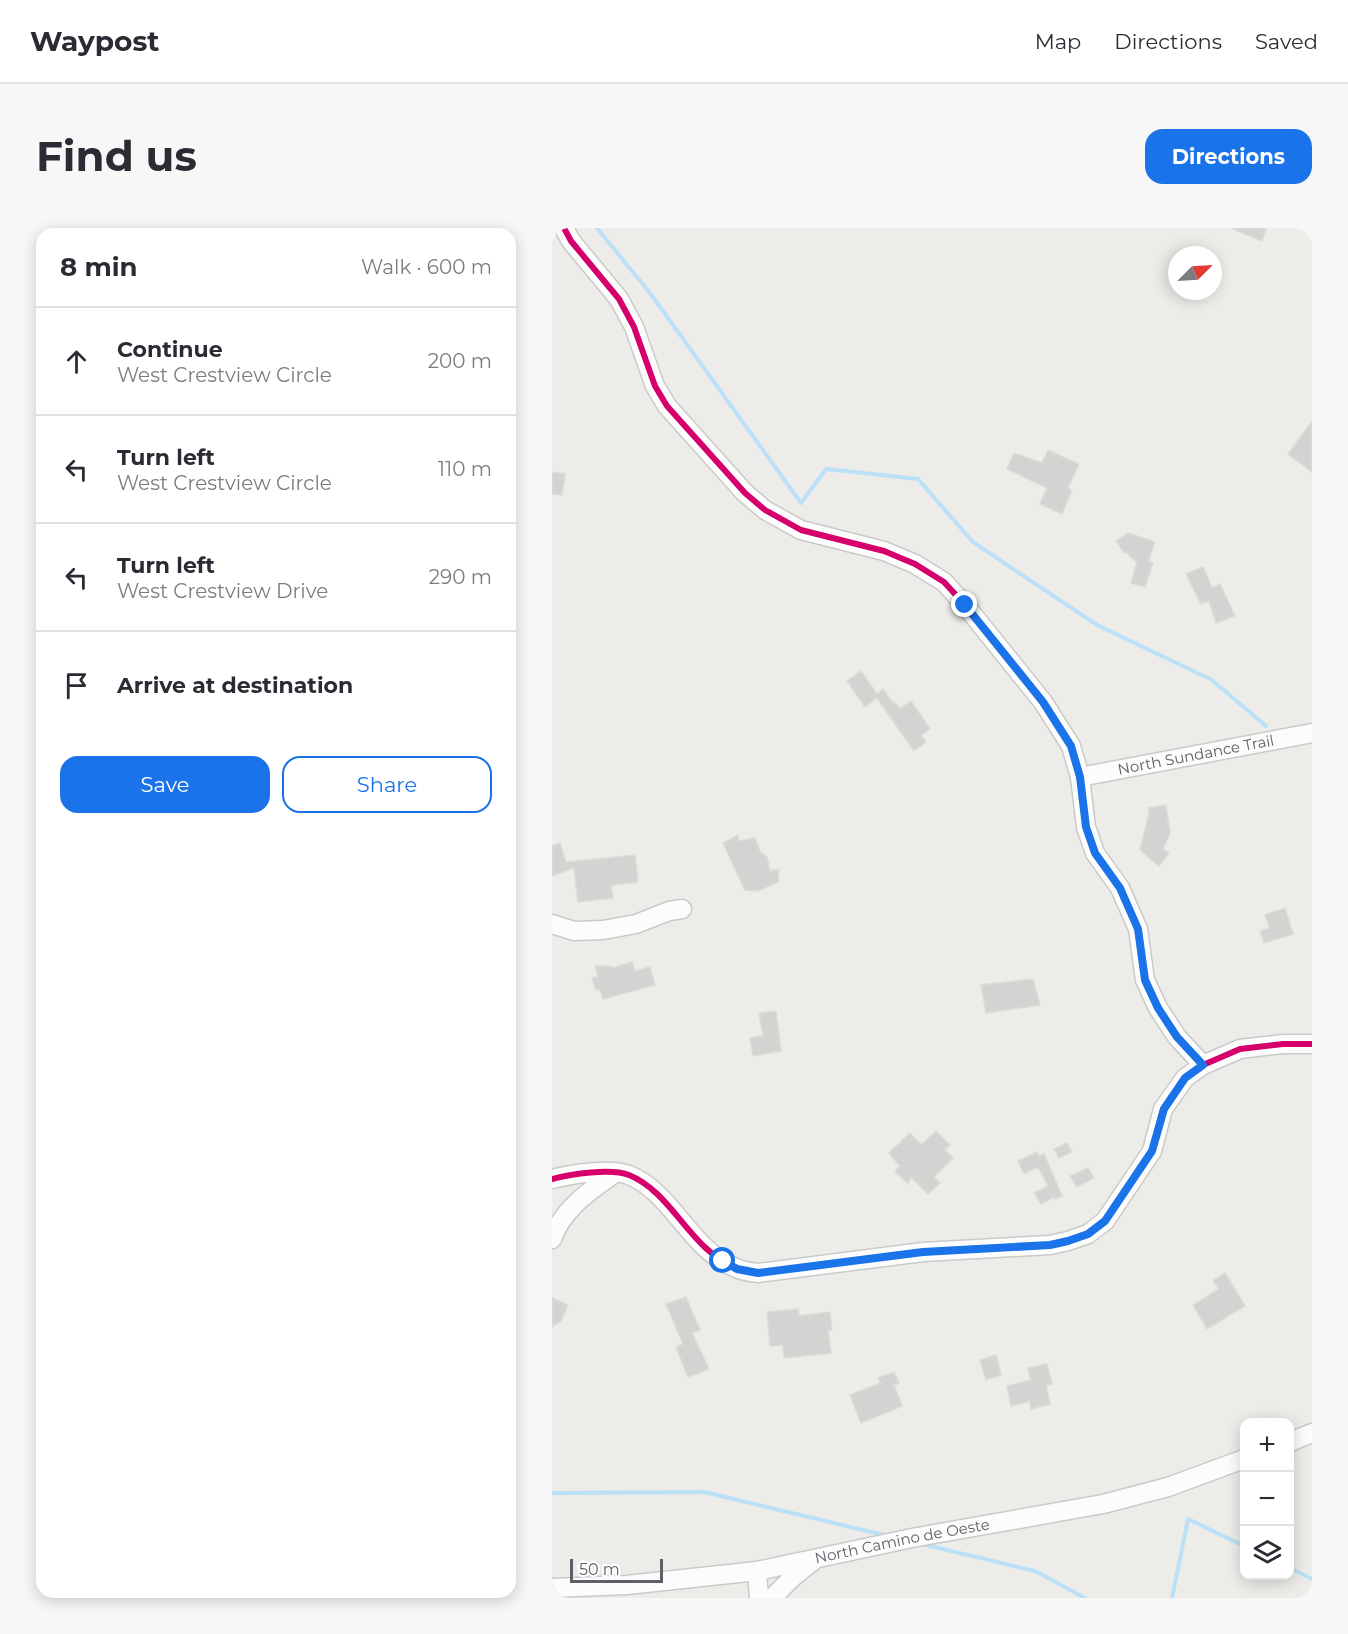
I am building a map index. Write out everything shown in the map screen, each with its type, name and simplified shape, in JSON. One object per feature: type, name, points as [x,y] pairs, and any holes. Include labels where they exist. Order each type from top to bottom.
[{"type":"street","points":[[564,228],[571,241],[619,299],[634,327],[655,386],[667,406],[745,493],[765,510],[801,530],[884,550],[915,564],[944,582],[1001,649],[1054,717],[1071,746],[1080,777],[1086,827],[1095,853],[1120,888],[1138,929],[1145,980],[1158,1008],[1177,1037],[1203,1065]]},
{"type":"street","name":"North Sundance Trail","points":[[1080,777],[1312,733]]},
{"type":"street","points":[[552,924],[574,931],[603,930],[636,924],[682,909]]},
{"type":"street","points":[[552,1179],[582,1174],[628,1174],[643,1182],[662,1199],[697,1242],[709,1252],[737,1269],[758,1273],[923,1252],[1059,1243],[1088,1234],[1105,1221],[1152,1151],[1164,1109],[1185,1078],[1203,1065],[1240,1049],[1283,1044],[1312,1044]]},
{"type":"street","points":[[552,1239],[555,1230],[570,1209],[615,1173]]},
{"type":"street","points":[[1294,1440],[1312,1433]]},
{"type":"street","name":"North Camino de Oeste","points":[[552,1588],[627,1585],[757,1571],[912,1538],[1103,1504],[1168,1487],[1240,1461]]},
{"type":"street","points":[[772,1598],[793,1577],[818,1558]]},
{"type":"street","points":[[757,1571],[759,1598]]},
{"type":"building","points":[[1231,228],[1266,228],[1262,241]]},
{"type":"building","points":[[1312,421],[1312,472],[1288,454]]},
{"type":"building","points":[[1048,450],[1079,464],[1068,488],[1072,490],[1062,514],[1040,504],[1047,488],[1007,469],[1014,453],[1042,463]]},
{"type":"building","points":[[552,472],[565,474],[562,495],[552,494]]},
{"type":"building","points":[[1128,533],[1155,542],[1148,561],[1153,563],[1145,587],[1131,583],[1137,563],[1126,552],[1124,553],[1116,541]]},
{"type":"building","points":[[1203,567],[1212,588],[1220,584],[1235,616],[1216,623],[1209,601],[1201,604],[1186,574]]},
{"type":"building","points":[[861,671],[877,694],[883,689],[900,709],[911,701],[930,729],[921,735],[926,742],[914,751],[877,698],[865,707],[847,681]]},
{"type":"building","points":[[1166,805],[1170,833],[1163,849],[1169,853],[1159,866],[1140,850],[1149,814],[1148,808]]},
{"type":"building","points":[[738,835],[739,841],[755,838],[760,851],[767,857],[770,871],[779,869],[778,882],[758,891],[745,890],[723,843]]},
{"type":"building","points":[[560,843],[566,862],[635,855],[638,882],[611,885],[613,898],[578,902],[574,868],[552,876],[552,846]]},
{"type":"building","points":[[1285,908],[1293,934],[1264,943],[1260,931],[1270,928],[1265,915]]},
{"type":"building","points":[[632,962],[635,971],[650,967],[655,985],[603,999],[600,989],[596,990],[592,978],[598,976],[595,966],[611,966],[612,968]]},
{"type":"building","points":[[1033,979],[1040,1005],[986,1013],[981,985]]},
{"type":"building","points":[[776,1011],[781,1051],[753,1056],[750,1038],[763,1036],[759,1013]]},
{"type":"building","points":[[936,1131],[950,1145],[945,1150],[953,1158],[934,1177],[940,1183],[928,1194],[911,1177],[908,1184],[895,1171],[900,1166],[889,1153],[910,1133],[921,1145]]},
{"type":"building","points":[[1067,1143],[1072,1152],[1059,1158],[1054,1149]]},
{"type":"building","points":[[1037,1152],[1039,1156],[1044,1154],[1062,1196],[1055,1199],[1054,1197],[1041,1204],[1034,1193],[1048,1186],[1038,1167],[1024,1174],[1018,1161]]},
{"type":"building","points":[[1088,1168],[1094,1178],[1077,1187],[1070,1176]]},
{"type":"building","points":[[1225,1273],[1245,1306],[1207,1329],[1193,1305],[1219,1289],[1213,1280]]},
{"type":"building","points":[[686,1297],[700,1330],[692,1333],[709,1369],[688,1377],[676,1347],[683,1344],[666,1304]]},
{"type":"building","points":[[552,1298],[568,1305],[561,1321],[552,1327]]},
{"type":"building","points":[[798,1309],[799,1316],[830,1312],[832,1330],[828,1330],[831,1353],[784,1358],[783,1345],[770,1346],[767,1312]]},
{"type":"building","points":[[996,1355],[1001,1375],[986,1380],[980,1360]]},
{"type":"building","points":[[1047,1364],[1052,1384],[1046,1385],[1050,1404],[1031,1409],[1030,1401],[1011,1406],[1007,1386],[1031,1380],[1028,1368]]},
{"type":"building","points":[[894,1372],[899,1383],[894,1385],[902,1406],[861,1423],[850,1395],[880,1383],[878,1378]]},
{"type":"waterway","points":[[597,228],[650,293],[801,503],[826,469],[918,479],[973,542],[1097,625],[1212,680],[1266,726]]},
{"type":"waterway","points":[[552,1493],[704,1492],[888,1536]]},
{"type":"waterway","points":[[1172,1598],[1188,1519],[1240,1544]]},
{"type":"waterway","points":[[922,1544],[1035,1571],[1085,1598]]},
{"type":"waterway","points":[[1294,1570],[1312,1579]]},
{"type":"cycle path","points":[[564,228],[571,241],[619,299],[634,327],[655,386],[667,406],[745,493],[765,510],[801,530],[884,551],[915,564],[944,582],[1043,702],[1071,746],[1080,777],[1086,827],[1095,853],[1120,888],[1138,929],[1145,980],[1158,1008],[1177,1037],[1203,1065]]},
{"type":"cycle path","points":[[552,1179],[602,1172],[629,1175],[658,1194],[693,1235],[720,1259],[738,1269],[758,1273],[923,1252],[1050,1245],[1088,1234],[1105,1221],[1152,1151],[1163,1109],[1185,1078],[1203,1065],[1240,1049],[1283,1044],[1312,1044]]},
{"type":"route","points":[[723,1261],[737,1269],[758,1273],[923,1252],[1050,1245],[1088,1234],[1105,1221],[1152,1151],[1164,1109],[1185,1078],[1203,1065],[1177,1037],[1158,1008],[1145,980],[1138,929],[1120,888],[1095,853],[1086,827],[1080,777],[1071,746],[1060,725],[1016,666],[965,605]]}]
